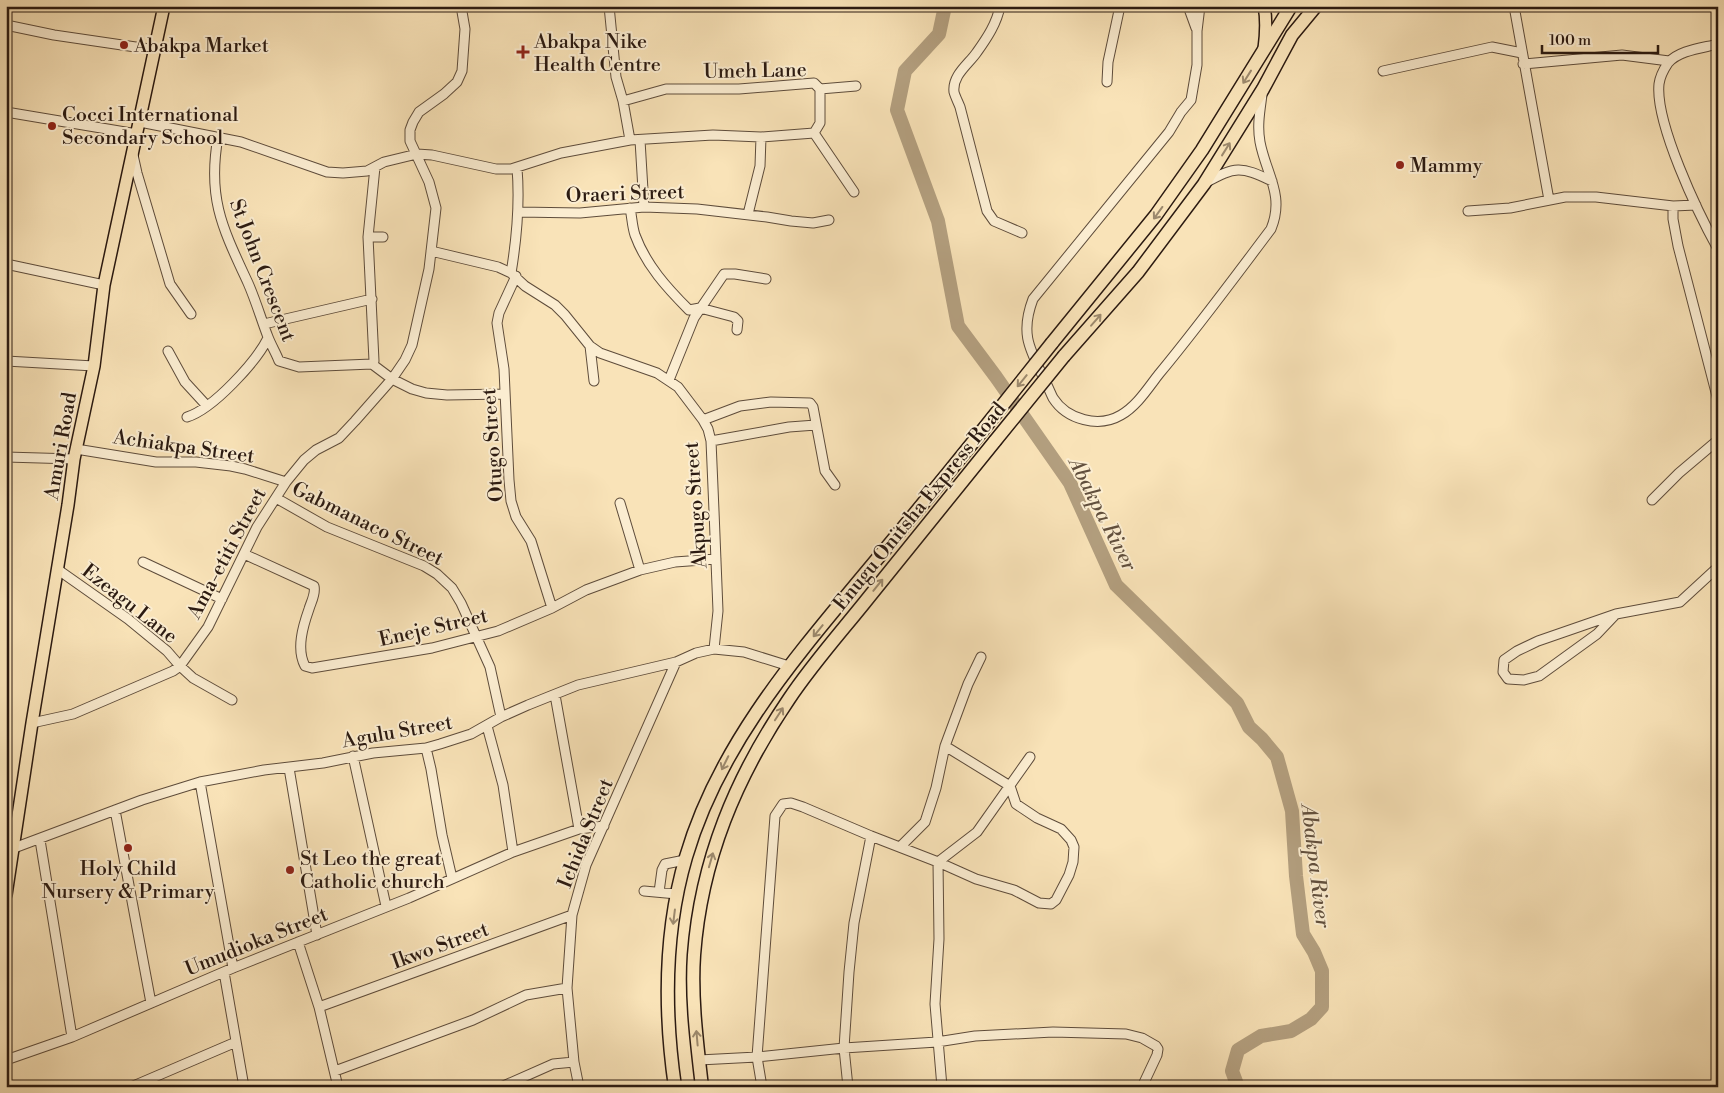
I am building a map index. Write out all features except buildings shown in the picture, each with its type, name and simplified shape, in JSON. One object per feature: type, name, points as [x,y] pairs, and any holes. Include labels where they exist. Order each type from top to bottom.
[{"type":"highway","name":"Enugu Onitsha Express Road","points":[[675,1087],[668,1007],[668,957],[677,894],[685,860],[703,809],[727,758],[789,666],[931,496],[1156,215],[1202,150],[1291,6]]},
{"type":"highway","name":"Enugu Onitsha Express Road","points":[[702,1087],[693,970],[702,897],[718,837],[730,802],[765,735],[790,697],[995,441],[1064,356],[1138,272],[1204,184],[1263,89],[1292,35],[1316,6]]},
{"type":"main road","name":"Amuri Road","points":[[6,895],[10,849],[75,454],[94,366],[104,285],[164,6]]},
{"type":"main road","points":[[1263,51],[1267,30],[1264,6]]},
{"type":"street","name":"Ama-etiti Street","points":[[32,723],[72,714],[173,671],[180,666],[208,627],[257,527],[286,482],[304,460],[316,450],[339,438],[392,379],[406,360],[412,345],[426,288],[436,208],[429,182],[410,142],[410,130],[412,122],[419,112],[457,82],[462,70],[465,29],[461,6]]},
{"type":"street","points":[[609,6],[616,77],[630,140]]},
{"type":"street","points":[[1000,6],[994,25],[956,80],[954,92],[960,107],[987,210],[994,222],[1022,233]]},
{"type":"street","points":[[1107,82],[1108,62],[1120,6]]},
{"type":"street","points":[[1188,6],[1197,31]]},
{"type":"street","points":[[1200,6],[1197,31],[1197,65],[1191,100],[1169,132],[1033,299],[1027,314],[1026,331],[1031,350],[1054,400],[1067,412],[1084,420],[1103,422],[1120,416],[1133,406],[1174,356],[1271,229],[1276,218],[1276,191],[1260,144],[1258,132],[1263,89]]},
{"type":"street","points":[[1514,6],[1549,200]]},
{"type":"street","points":[[6,25],[54,35],[156,50]]},
{"type":"street","points":[[1718,44],[1681,54],[1670,61],[1662,72],[1659,84],[1660,101],[1676,158],[1696,205],[1718,249]]},
{"type":"street","points":[[1383,71],[1492,47],[1522,53]]},
{"type":"street","points":[[1523,64],[1622,55],[1670,61]]},
{"type":"street","name":"Umeh Lane","points":[[623,102],[666,90],[739,89],[814,83],[820,89],[820,123],[814,133]]},
{"type":"street","points":[[820,89],[856,86]]},
{"type":"street","points":[[6,112],[218,137],[241,142],[327,172],[367,171],[384,162],[417,154],[432,155],[496,169],[517,168],[561,153],[630,140],[713,135],[761,137],[814,133],[854,192]]},
{"type":"street","name":"St John Crescent","points":[[218,137],[214,173],[217,204],[234,255],[279,361],[299,367],[372,364]]},
{"type":"street","points":[[748,214],[760,166],[761,137]]},
{"type":"street","points":[[640,140],[644,207]]},
{"type":"street","points":[[133,152],[137,173],[170,284],[191,314]]},
{"type":"street","points":[[375,167],[368,237],[374,361],[372,364],[392,379],[412,389],[426,393],[447,395],[505,394]]},
{"type":"street","name":"Otugo Street","points":[[517,168],[519,212],[513,275],[497,323],[504,369],[512,501],[516,517],[531,540],[552,608]]},
{"type":"street","points":[[1204,184],[1230,170],[1251,171],[1272,181]]},
{"type":"street","points":[[1468,211],[1510,208],[1565,197],[1596,197],[1673,206],[1696,205]]},
{"type":"street","points":[[1673,206],[1673,219],[1678,246],[1718,400]]},
{"type":"street","name":"Oraeri Street","points":[[519,212],[580,213],[644,207],[697,209],[813,223],[829,220]]},
{"type":"street","points":[[630,208],[635,233],[663,284],[689,310],[697,309],[734,317],[738,321],[737,330]]},
{"type":"street","points":[[368,237],[383,237]]},
{"type":"street","name":"Akpugo Street","points":[[431,251],[498,267],[513,275],[525,286],[555,305],[590,346],[600,353],[657,373],[669,380],[678,387],[703,420],[711,441],[718,611],[714,649]]},
{"type":"street","points":[[6,264],[104,285]]},
{"type":"street","points":[[669,380],[697,309],[724,274],[766,279]]},
{"type":"street","points":[[264,324],[372,299]]},
{"type":"street","points":[[187,416],[197,413],[207,406],[242,373],[258,354],[268,338]]},
{"type":"street","points":[[590,346],[594,381]]},
{"type":"street","points":[[168,351],[185,382],[207,406]]},
{"type":"street","points":[[6,361],[94,366]]},
{"type":"street","points":[[703,420],[740,406],[771,402],[810,403],[813,407],[825,471],[835,485]]},
{"type":"street","points":[[711,441],[816,425]]},
{"type":"street","points":[[1652,500],[1679,472],[1718,440]]},
{"type":"street","name":"Achiakpa Street","points":[[6,457],[75,454],[156,462],[196,462],[232,466],[286,482]]},
{"type":"street","name":"Gabmanaco Street","points":[[276,498],[326,527],[424,566],[437,574],[452,588],[461,603],[490,667],[501,717]]},
{"type":"street","points":[[620,503],[640,570]]},
{"type":"street","name":"Eneje Street","points":[[244,554],[314,586],[314,596],[302,627],[301,658],[305,666],[312,668],[432,648],[498,631],[552,608],[586,590],[640,570],[675,562],[716,560]]},
{"type":"street","points":[[143,562],[222,599]]},
{"type":"street","points":[[1616,614],[1597,634],[1539,676],[1524,680],[1508,679],[1503,672],[1504,660],[1517,651],[1538,641],[1616,614],[1680,602],[1718,567]]},
{"type":"street","name":"Ezeagu Lane","points":[[57,569],[128,619],[167,651],[193,678],[232,700]]},
{"type":"street","name":"Agulu Street","points":[[10,849],[40,840],[115,810],[200,782],[353,756],[426,748],[471,734],[501,717],[578,685],[676,662],[696,652],[714,649],[744,652],[789,666]]},
{"type":"street","points":[[900,847],[925,822],[936,788],[946,746],[968,684],[981,657]]},
{"type":"street","name":"Ichida Street","points":[[579,1087],[574,1062],[567,988],[572,916],[586,865],[676,662]]},
{"type":"street","points":[[555,695],[579,829]]},
{"type":"street","points":[[487,726],[503,785],[513,852]]},
{"type":"street","points":[[762,1087],[756,1057],[761,1011],[774,816],[783,804],[791,803],[976,879],[1014,890],[1040,904],[1051,904],[1056,900],[1069,875],[1073,862],[1074,847],[1071,840],[1061,828],[1037,818],[1016,804],[1010,786],[946,746]]},
{"type":"street","points":[[426,748],[452,878]]},
{"type":"street","points":[[353,756],[386,906]]},
{"type":"street","points":[[938,862],[977,832],[1030,757]]},
{"type":"street","points":[[289,768],[317,936]]},
{"type":"street","points":[[200,782],[229,970],[236,1042],[244,1087]]},
{"type":"street","points":[[115,810],[151,1003]]},
{"type":"street","name":"Umudioka Street","points":[[6,1060],[72,1037],[229,970],[409,898],[513,852],[579,829],[604,826]]},
{"type":"street","points":[[848,1087],[844,1048],[854,923],[871,836]]},
{"type":"street","points":[[40,840],[72,1037]]},
{"type":"street","points":[[659,892],[662,870],[665,864],[685,860]]},
{"type":"street","points":[[938,862],[939,939],[935,1004],[942,1087]]},
{"type":"street","points":[[644,891],[677,894]]},
{"type":"street","name":"Ikwo Street","points":[[319,1007],[572,916]]},
{"type":"street","points":[[298,942],[319,1007],[338,1087]]},
{"type":"street","points":[[335,1071],[473,1020],[526,995],[567,988]]},
{"type":"street","points":[[699,1060],[937,1042],[975,1036],[1053,1032],[1126,1034],[1142,1038],[1158,1049],[1142,1087]]},
{"type":"street","points":[[131,1087],[236,1042]]},
{"type":"street","points":[[502,1087],[553,1064],[574,1062]]},
{"type":"waterway","name":"Abakpa River","points":[[945,6],[939,34],[905,71],[897,110],[938,221],[958,326],[1070,483],[1116,585],[1237,703],[1249,727],[1277,757],[1292,811],[1296,876],[1303,934],[1314,952],[1322,971],[1322,1007],[1311,1019],[1291,1031],[1261,1036],[1238,1050],[1232,1071],[1238,1087]]},
{"type":"place","name":"Abakpa Market","points":[[124,45]]},
{"type":"place","name":"Abakpa Nike Health Centre","points":[[523,52]]},
{"type":"place","name":"Cocci International Secondary School","points":[[52,126]]},
{"type":"place","name":"Mammy","points":[[1400,165]]},
{"type":"place","name":"Holy Child Nursery & Primary","points":[[128,848]]},
{"type":"place","name":"St Leo the great Catholic church","points":[[290,870]]}]
